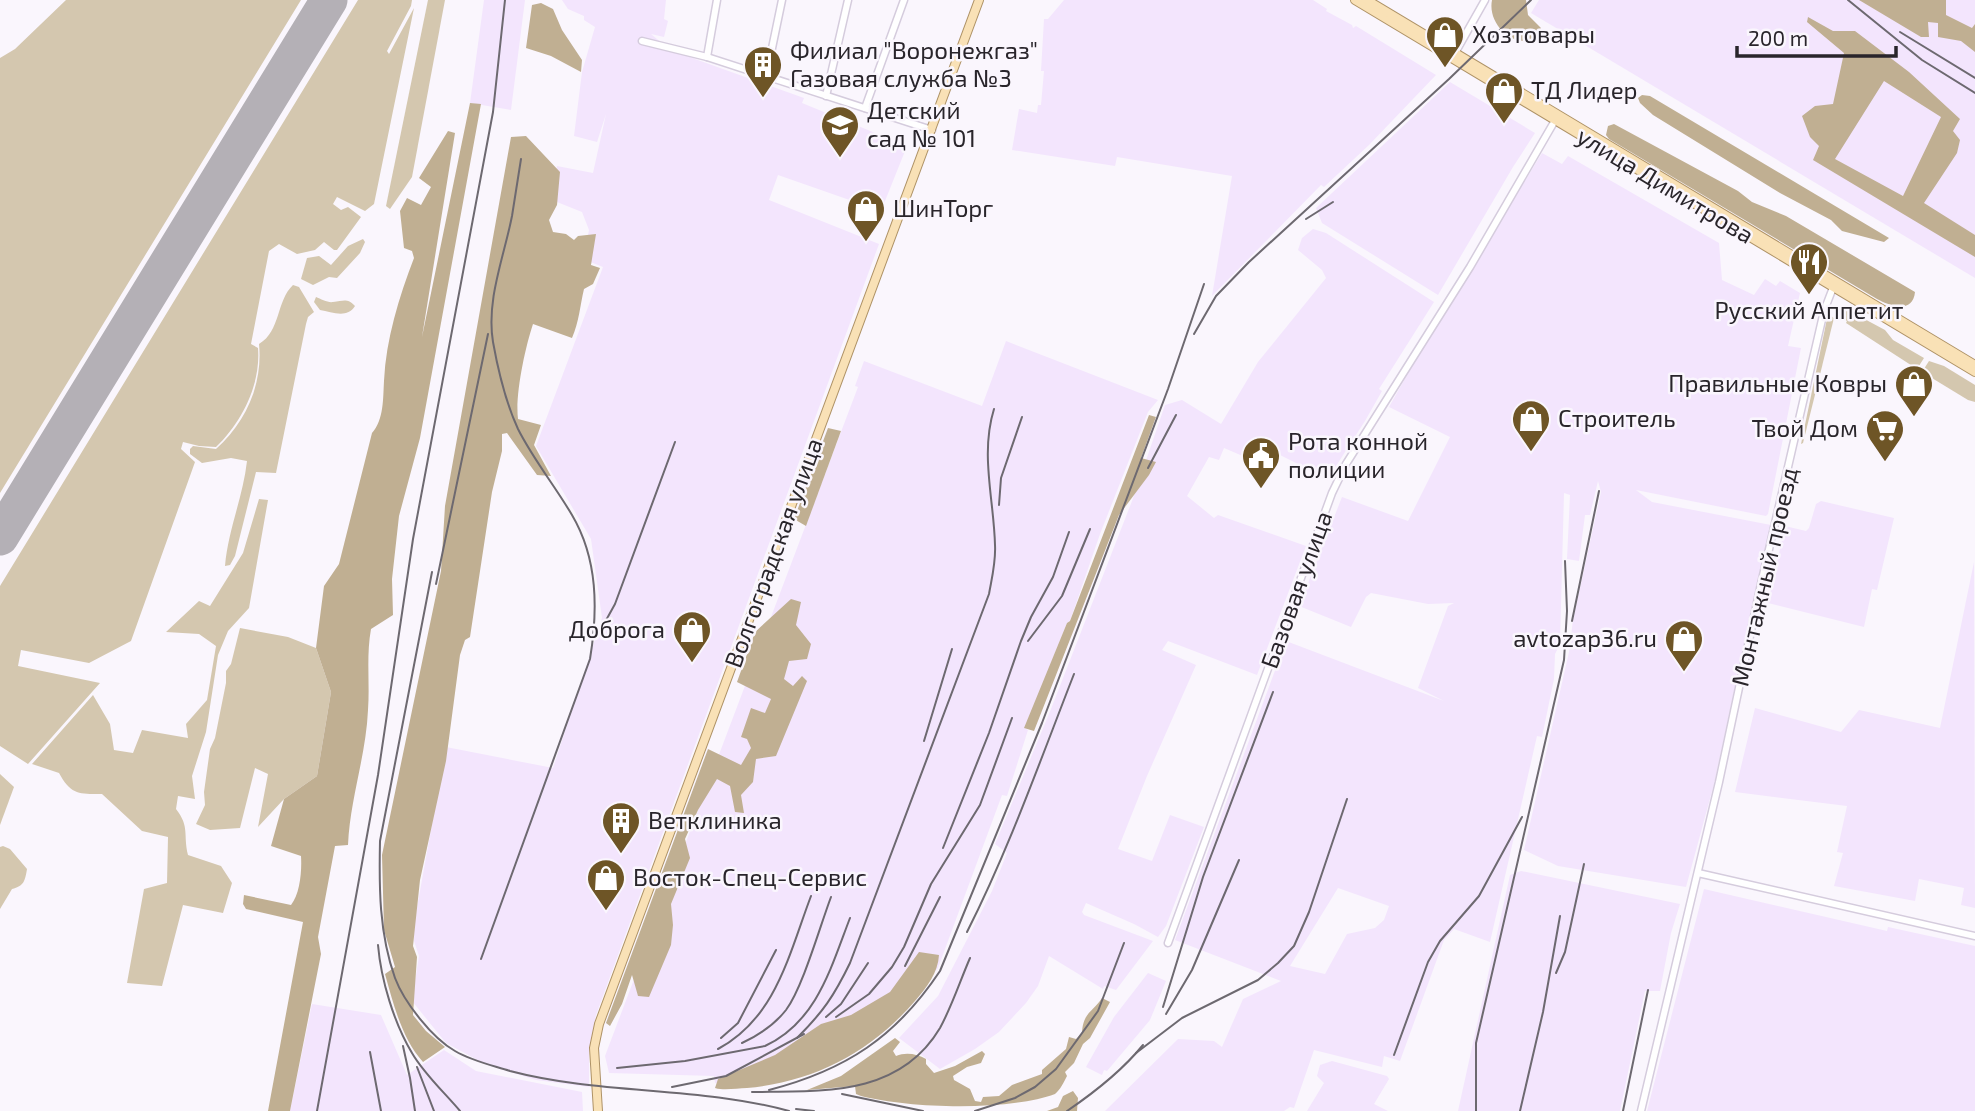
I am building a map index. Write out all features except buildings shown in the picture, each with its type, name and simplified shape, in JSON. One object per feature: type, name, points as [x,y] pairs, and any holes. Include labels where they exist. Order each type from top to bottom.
[{"type":"main road","name":"Волгоградская улица","points":[[598,1111],[594,1048],[599,1024],[979,0]]},
{"type":"main road","name":"улица Димитрова","points":[[1355,0],[1975,365]]},
{"type":"main road","name":"улица Димитрова","points":[[1367,0],[1557,118]]},
{"type":"main road","name":"улица Димитрова","points":[[1835,284],[1975,372]]},
{"type":"street","points":[[707,57],[717,0]]},
{"type":"street","points":[[766,78],[782,0]]},
{"type":"street","points":[[826,96],[848,0]]},
{"type":"street","points":[[865,108],[904,0]]},
{"type":"street","points":[[1455,53],[1485,0]]},
{"type":"street","points":[[642,41],[707,57],[932,130]]},
{"type":"street","name":"Базовая улица","points":[[1168,943],[1331,496],[1346,464],[1470,267],[1557,118]]},
{"type":"street","name":"Монтажный проезд","points":[[1641,1111],[1698,873],[1815,349],[1824,311],[1835,284]]},
{"type":"street","points":[[1698,873],[1975,936]]},
{"type":"shaded area","points":[[66,0],[301,0],[0,493],[0,58],[15,49]]},
{"type":"shaded area","points":[[358,0],[412,0],[387,51],[389,54],[414,8],[374,204],[365,211],[337,197],[333,204],[341,210],[348,207],[361,217],[337,250],[324,242],[315,250],[297,254],[279,244],[269,251],[251,344],[258,348],[253,389],[242,414],[216,447],[183,442],[181,449],[195,462],[131,641],[89,663],[21,650],[18,666],[100,683],[28,764],[0,746],[0,586]]},
{"type":"shaded area","points":[[428,0],[445,0],[412,177],[390,209],[386,206]]},
{"type":"shaded area","points":[[484,0],[525,0],[511,110],[470,103]]},
{"type":"shaded area","points":[[562,0],[666,0],[664,19],[668,21],[664,37],[651,34],[670,50],[804,98],[802,103],[907,146],[881,211],[778,175],[769,200],[879,244],[596,1015],[589,1050],[589,1087],[536,1080],[485,1064],[446,1043],[412,1001],[419,956],[414,941],[414,924],[446,747],[553,768],[602,618],[591,539],[536,446],[603,267],[583,259],[589,230],[582,212],[552,200],[557,166],[593,173],[606,114],[597,142],[574,136],[582,72],[595,27],[584,20],[584,16],[568,9]]},
{"type":"shaded area","points":[[1064,0],[1313,0],[1353,28],[1356,26],[1436,75],[1369,145],[1324,187],[1321,185],[1212,296],[1232,176],[1117,157],[1115,166],[1012,150],[1019,109],[1037,113],[1038,105],[1041,105],[1044,19],[1048,19]]},
{"type":"shaded area","points":[[1492,0],[1526,0],[1528,15],[1541,28],[1535,37],[1518,40],[1509,37],[1495,21]]},
{"type":"shaded area","points":[[1539,0],[1975,0],[1975,278],[1531,13]]},
{"type":"shaded area","points":[[1859,0],[1946,0],[1946,15],[1972,28],[1975,24],[1975,52],[1961,41],[1938,37],[1938,23],[1928,22],[1929,37],[1921,37]]},
{"type":"shaded area","points":[[541,3],[553,9],[562,30],[582,60],[581,72],[551,56],[526,48],[532,5]]},
{"type":"shaded area","points":[[1808,17],[1833,31],[1855,31],[1909,72],[1960,119],[1953,131],[1960,140],[1957,153],[1924,203],[1975,235],[1975,257],[1813,160],[1819,146],[1810,137],[1802,116],[1815,106],[1833,104],[1844,53],[1807,22]],"holes":[[[1884,81],[1941,117],[1903,196],[1835,159]]]},
{"type":"shaded area","points":[[1450,82],[1535,133],[1438,295],[1322,223],[1316,208]]},
{"type":"shaded area","points":[[1642,95],[1650,96],[1889,238],[1884,242],[1842,231],[1831,220],[1780,193],[1653,115],[1640,103],[1638,98]]},
{"type":"shaded area","points":[[470,103],[481,104],[420,438],[399,516],[392,579],[393,615],[371,629],[367,727],[348,845],[335,846],[318,937],[321,954],[290,1111],[268,1111],[303,922],[246,909],[243,904],[244,895],[291,905],[298,889],[301,856],[271,846],[284,799],[317,776],[331,692],[316,648],[324,586],[339,564],[372,433],[381,415],[390,334],[414,258],[412,251],[404,248],[400,211],[407,198],[421,205],[431,187],[419,178],[448,131],[455,133],[422,337]]},
{"type":"shaded area","points":[[1614,124],[1738,191],[1752,202],[1786,216],[1915,292],[1913,299],[1906,306],[1900,306],[1877,299],[1609,139],[1606,135],[1608,126]]},
{"type":"shaded area","points":[[526,136],[560,172],[557,205],[549,220],[553,232],[566,234],[574,240],[578,236],[596,234],[591,265],[600,268],[593,284],[584,289],[572,338],[533,324],[527,346],[519,385],[518,419],[541,425],[534,445],[551,476],[537,475],[507,433],[502,434],[502,451],[492,492],[470,637],[465,640],[460,655],[446,761],[420,880],[413,946],[417,957],[413,1015],[426,1031],[445,1047],[423,1062],[404,1032],[385,974],[395,967],[384,930],[382,855],[441,571],[445,506],[511,137]]},
{"type":"shaded area","points":[[1542,153],[1562,164],[1568,156],[1719,243],[1722,280],[1754,295],[1765,279],[1776,286],[1780,281],[1800,293],[1788,346],[1801,348],[1768,514],[1766,516],[1636,490],[1652,502],[1771,525],[1714,784],[1686,887],[1558,866],[1524,850],[1569,652],[1573,620],[1601,492],[1598,481],[1590,515],[1585,515],[1579,561],[1567,559],[1570,495],[1564,493],[1560,644],[1555,654],[1554,679],[1542,737],[1537,736],[1490,942],[1454,929],[1444,940],[1400,1061],[1384,1056],[1382,1067],[1314,1050],[1294,1108],[1290,1107],[1284,1111],[1105,1111],[1178,1039],[1214,1041],[1222,1047],[1243,999],[1281,981],[1175,940],[1286,641],[1444,701],[1418,688],[1448,606],[1454,603],[1428,604],[1371,593],[1366,597],[1351,627],[1299,606],[1342,497],[1408,521],[1450,437],[1389,407]],"holes":[[[1338,888],[1389,906],[1384,920],[1375,928],[1347,934],[1325,974],[1290,966]]]},
{"type":"shaded area","points":[[1313,229],[1326,233],[1434,302],[1379,389],[1382,391],[1365,421],[1329,477],[1252,441],[1245,457],[1224,448],[1219,460],[1209,457],[1187,496],[1214,518],[1218,515],[1306,546],[1257,675],[1168,641],[1162,650],[1196,665],[1118,849],[1152,861],[1170,815],[1204,827],[1166,926],[1158,937],[1086,903],[1082,912],[1084,915],[1153,941],[1116,990],[1104,986],[1103,989],[1049,956],[1038,986],[999,1032],[940,1069],[899,1038],[938,996],[992,891],[1007,853],[995,844],[1132,501],[1165,405],[1182,400],[1221,424],[1258,362],[1326,278],[1322,270],[1298,250],[1302,238]]},
{"type":"shaded area","points":[[363,239],[365,242],[360,253],[337,278],[329,277],[313,285],[301,279],[307,258],[319,256],[331,265],[348,246]]},
{"type":"shaded area","points":[[293,285],[299,287],[314,312],[308,317],[306,324],[276,473],[256,472],[235,556],[230,565],[225,566],[247,461],[231,458],[202,463],[190,454],[190,449],[193,446],[216,449],[236,427],[255,388],[260,359],[259,344],[271,332],[284,299]]},
{"type":"shaded area","points":[[316,297],[329,302],[347,301],[355,306],[344,314],[320,310],[314,302]]},
{"type":"shaded area","points":[[1844,308],[1885,330],[1893,340],[1924,358],[1917,369],[1846,323],[1847,321],[1838,315],[1839,310]]},
{"type":"shaded area","points":[[1828,314],[1834,318],[1801,444]]},
{"type":"shaded area","points":[[1006,341],[1158,400],[1148,412],[1100,534],[1070,621],[1025,728],[1028,730],[1007,796],[1002,795],[938,968],[906,1006],[773,1082],[715,1083],[714,1076],[609,1073],[605,1056],[858,387],[855,386],[864,361],[982,406]]},
{"type":"shaded area","points":[[1929,361],[1944,366],[1975,385],[1975,402],[1922,372]]},
{"type":"shaded area","points":[[1149,415],[1156,417],[1141,458],[1156,462],[1119,515],[1034,731],[1024,728],[1070,621]]},
{"type":"shaded area","points":[[828,428],[841,431],[806,526],[794,519]]},
{"type":"shaded area","points":[[259,499],[268,500],[249,608],[228,631],[218,655],[206,732],[192,776],[195,799],[178,796],[176,809],[185,826],[188,855],[221,866],[232,883],[223,913],[183,905],[162,986],[127,983],[144,889],[167,883],[168,837],[142,831],[102,794],[76,792],[59,773],[32,764],[93,695],[110,724],[114,750],[133,753],[142,730],[188,738],[186,724],[207,700],[216,646],[199,634],[166,632],[199,601],[210,606],[243,553]]},
{"type":"shaded area","points":[[1821,501],[1894,518],[1877,590],[1872,589],[1864,627],[1768,603],[1785,526],[1806,531],[1816,504]]},
{"type":"shaded area","points":[[1974,562],[1975,908],[1961,905],[1964,888],[1919,879],[1915,901],[1834,886],[1843,853],[1837,852],[1847,806],[1735,792],[1755,708],[1841,732],[1859,710],[1940,728]]},
{"type":"shaded area","points":[[791,599],[801,602],[796,625],[811,644],[807,659],[789,661],[784,679],[793,686],[802,676],[807,681],[776,756],[756,759],[753,782],[741,795],[744,813],[735,812],[730,786],[717,779],[698,810],[685,839],[690,858],[671,904],[671,945],[649,997],[638,996],[632,975],[622,1004],[610,1026],[606,1023],[708,749],[741,765],[751,748],[747,739],[741,737],[751,708],[765,713],[771,699],[737,682],[755,632]]},
{"type":"shaded area","points":[[240,628],[288,637],[316,648],[331,692],[317,776],[284,799],[258,827],[268,774],[255,768],[240,828],[210,830],[196,824],[205,805],[204,792],[210,749],[215,738],[226,671],[231,664]]},
{"type":"shaded area","points":[[0,774],[14,787],[0,825]]},
{"type":"shaded area","points":[[0,847],[10,849],[27,869],[23,882],[12,889],[0,909]]},
{"type":"shaded area","points":[[1521,871],[1680,904],[1671,933],[1660,991],[1645,991],[1620,1111],[1458,1111],[1510,875]]},
{"type":"shaded area","points":[[1704,889],[1887,931],[1888,927],[1975,946],[1975,1111],[1647,1111]]},
{"type":"shaded area","points":[[919,952],[939,955],[931,980],[898,1019],[860,1049],[840,1061],[795,1079],[747,1088],[715,1088],[718,1079],[775,1055],[821,1024],[851,1015],[890,992]]},
{"type":"shaded area","points":[[1148,973],[1166,981],[1150,1020],[1102,1075],[1086,1067],[1114,1017]]},
{"type":"shaded area","points":[[1102,998],[1110,1002],[1074,1063],[1065,1072],[1067,1076],[1060,1088],[1055,1094],[1036,1100],[987,1106],[933,1106],[861,1096],[856,1094],[855,1086],[807,1090],[841,1076],[895,1038],[900,1042],[893,1051],[896,1056],[908,1054],[923,1057],[934,1073],[955,1066],[982,1051],[985,1054],[981,1063],[967,1067],[953,1076],[954,1080],[970,1089],[975,1101],[981,1102],[983,1097],[999,1096],[1012,1085],[1042,1074],[1042,1070],[1066,1049],[1069,1037],[1076,1039],[1082,1033],[1086,1016]]},
{"type":"shaded area","points":[[312,1004],[381,1015],[407,1075],[444,1050],[476,1071],[582,1092],[583,1111],[290,1111]]},
{"type":"shaded area","points":[[1332,1061],[1387,1076],[1389,1079],[1374,1104],[1388,1111],[1307,1111],[1324,1083],[1317,1076],[1320,1065]]},
{"type":"shaded area","points":[[1073,1091],[1078,1098],[1077,1111],[1047,1111],[1058,1107],[1063,1096]]},
{"type":"runway","points":[[0,537],[329,0]]},
{"type":"railway","points":[[317,1111],[378,775],[413,539],[493,112],[505,0]]},
{"type":"railway","points":[[1194,334],[1216,296],[1249,262],[1531,0]]},
{"type":"railway","points":[[1848,0],[1922,60],[1975,93]]},
{"type":"railway","points":[[1900,32],[1975,78]]},
{"type":"railway","points":[[481,959],[590,659],[595,604],[591,567],[581,532],[518,429],[503,386],[493,342],[491,326],[494,294],[512,216],[521,159]]},
{"type":"railway","points":[[1306,219],[1333,202]]},
{"type":"railway","points":[[769,1090],[822,1072],[867,1048],[906,1015],[940,971],[1042,723],[1168,389],[1204,284]]},
{"type":"railway","points":[[436,584],[488,334]]},
{"type":"railway","points":[[797,1038],[827,1003],[850,963],[989,594],[995,551],[988,443],[994,409]]},
{"type":"railway","points":[[1148,468],[1176,415]]},
{"type":"railway","points":[[999,505],[1001,478],[1022,417]]},
{"type":"railway","points":[[599,633],[615,604],[675,442]]},
{"type":"railway","points":[[1572,621],[1599,491]]},
{"type":"railway","points":[[1028,641],[1062,596],[1090,529]]},
{"type":"railway","points":[[943,848],[989,733],[1021,641],[1053,577],[1069,532]]},
{"type":"railway","points":[[1476,1111],[1476,1043],[1564,660],[1567,611],[1565,561]]},
{"type":"railway","points":[[432,572],[380,841],[380,893],[386,944],[395,978],[412,1008],[428,1029],[455,1051],[510,1071],[544,1079],[720,1098],[789,1111]]},
{"type":"railway","points":[[924,741],[952,649]]},
{"type":"railway","points":[[967,932],[1010,837],[1074,674]]},
{"type":"railway","points":[[1163,1007],[1203,877],[1273,692]]},
{"type":"railway","points":[[836,1017],[869,994],[892,967],[904,947],[931,884],[980,805],[1012,718]]},
{"type":"railway","points":[[1136,1053],[1182,1018],[1258,980],[1294,946],[1309,912],[1347,799]]},
{"type":"railway","points":[[1394,1055],[1428,962],[1440,941],[1479,896],[1522,817]]},
{"type":"railway","points":[[1166,1014],[1192,970],[1239,860]]},
{"type":"railway","points":[[1556,973],[1565,952],[1584,864]]},
{"type":"railway","points":[[718,1049],[738,1036],[767,1002],[787,962],[811,896]]},
{"type":"railway","points":[[742,1043],[771,1025],[786,1010],[805,972],[831,897]]},
{"type":"railway","points":[[905,966],[940,897]]},
{"type":"railway","points":[[1520,1111],[1543,1012],[1560,916]]},
{"type":"railway","points":[[617,1068],[685,1061],[765,1046],[783,1036],[798,1023],[820,991],[850,918]]},
{"type":"railway","points":[[975,1111],[1015,1098],[1035,1087],[1056,1069],[1098,1011],[1124,943]]},
{"type":"railway","points":[[378,945],[389,1001],[405,1041],[422,1068],[460,1111]]},
{"type":"railway","points":[[721,1038],[738,1023],[776,950]]},
{"type":"railway","points":[[752,1092],[831,1090],[857,1086],[903,1067],[923,1051],[940,1028],[970,958]]},
{"type":"railway","points":[[826,1017],[841,1004],[868,963]]},
{"type":"railway","points":[[1623,1111],[1648,990]]},
{"type":"railway","points":[[672,1087],[726,1076],[804,1034]]},
{"type":"railway","points":[[1067,1111],[1107,1081],[1143,1045]]},
{"type":"railway","points":[[403,1046],[415,1111]]},
{"type":"railway","points":[[370,1052],[381,1111]]},
{"type":"railway","points":[[417,1067],[434,1111]]},
{"type":"railway","points":[[842,1094],[923,1111]]},
{"type":"railway","points":[[796,1109],[814,1111]]},
{"type":"place","name":"Хозтовары","points":[[1445,69]]},
{"type":"place","name":"Филиал \"Воронежгаз\" Газовая служба №3","points":[[763,99]]},
{"type":"place","name":"ТД Лидер","points":[[1504,125]]},
{"type":"place","name":"Детский сад № 101","points":[[840,159]]},
{"type":"place","name":"ШинТорг","points":[[866,243]]},
{"type":"place","name":"Русский Аппетит","points":[[1809,296]]},
{"type":"place","name":"Правильные Ковры","points":[[1914,418]]},
{"type":"place","name":"Строитель","points":[[1531,453]]},
{"type":"place","name":"Твой Дом","points":[[1885,463]]},
{"type":"place","name":"Рота конной полиции","points":[[1261,490]]},
{"type":"place","name":"Доброга","points":[[692,664]]},
{"type":"place","name":"avtozap36.ru","points":[[1684,673]]},
{"type":"place","name":"Ветклиника","points":[[621,855]]},
{"type":"place","name":"Восток-Спец-Сервис","points":[[606,912]]}]
